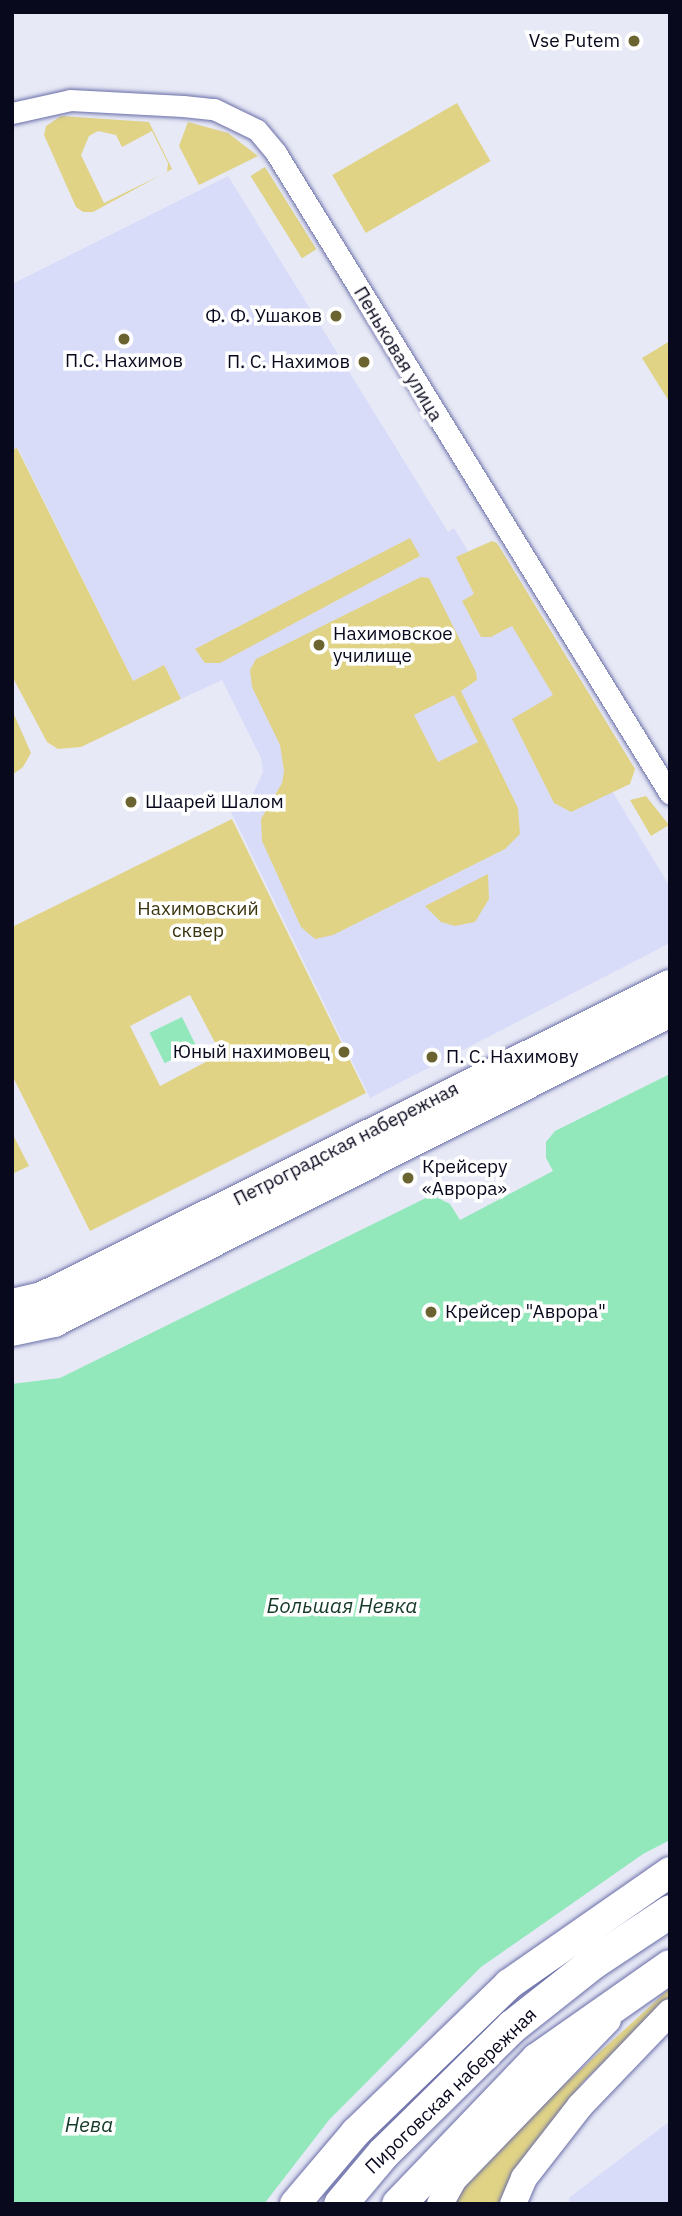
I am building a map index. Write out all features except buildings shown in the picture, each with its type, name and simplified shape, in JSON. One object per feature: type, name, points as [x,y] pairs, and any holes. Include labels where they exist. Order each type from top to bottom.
[{"type":"main road","name":"Петроградская набережная","points":[[19,1317],[670,985]]},
{"type":"main road","name":"Петроградская набережная","points":[[19,1317],[670,1012]]},
{"type":"main road","points":[[295,2204],[356,2132],[509,1984],[670,1872]]},
{"type":"main road","name":"Пироговская набережная","points":[[340,2204],[383,2153],[512,2026],[593,1962],[670,1911]]},
{"type":"main road","name":"Пироговская набережная","points":[[398,2204],[537,2059],[670,1966]]},
{"type":"street","name":"Пеньковая улица","points":[[12,113],[70,100],[183,106],[214,109],[257,130],[276,153],[670,794]]},
{"type":"street","points":[[440,2204],[454,2179],[552,2083],[639,1986]]},
{"type":"street","points":[[513,2204],[524,2178],[580,2106],[670,2012]]},
{"type":"shaded area","name":"Нахимовское училище","points":[[228,176],[448,532],[454,528],[670,887],[670,943],[370,1098],[230,810],[252,796],[263,772],[261,758],[222,680],[181,699],[164,665],[133,681],[18,448],[12,450],[12,284]]},
{"type":"shaded area","points":[[670,2121],[670,2204],[568,2204],[570,2197]]},
{"type":"green space","points":[[457,103],[490,161],[366,233],[332,175]]},
{"type":"green space","points":[[61,116],[149,122],[172,169],[167,172],[168,163],[152,131],[122,147],[116,135],[98,131],[89,136],[81,155],[104,203],[162,175],[93,212],[83,212],[76,207],[44,135],[46,126]]},
{"type":"green space","points":[[188,122],[228,133],[258,156],[199,185],[179,146]]},
{"type":"green space","points":[[265,167],[316,249],[302,258],[251,176]]},
{"type":"green space","points":[[670,341],[670,403],[642,358]]},
{"type":"green space","points":[[17,448],[133,681],[164,665],[181,699],[81,747],[58,749],[47,742],[12,676],[12,450]]},
{"type":"green space","points":[[410,538],[420,556],[220,663],[205,663],[195,649]]},
{"type":"green space","points":[[492,541],[497,543],[635,769],[630,784],[571,812],[554,803],[512,719],[553,695],[512,626],[491,637],[481,637],[462,601],[474,594],[456,557]]},
{"type":"green space","points":[[421,577],[429,578],[476,672],[477,680],[461,691],[518,808],[520,834],[505,849],[333,935],[315,939],[301,927],[262,841],[261,819],[282,783],[284,771],[280,745],[252,687],[250,670],[256,659]],"holes":[[[454,695],[478,742],[438,762],[414,715]]]},
{"type":"green space","points":[[12,710],[31,753],[23,767],[12,775]]},
{"type":"green space","points":[[646,796],[669,825],[651,836],[630,800]]},
{"type":"green space","name":"Нахимовский сквер","points":[[232,819],[366,1093],[90,1231],[12,1075],[12,927]],"holes":[[[190,995],[221,1054],[160,1086],[130,1026]]]},
{"type":"green space","points":[[488,874],[489,899],[475,922],[455,926],[441,922],[425,906]]},
{"type":"green space","points":[[12,1133],[29,1166],[12,1174]]},
{"type":"green space","points":[[670,1988],[670,1997],[584,2081],[515,2173],[501,2204],[450,2204],[509,2135]]},
{"type":"water","points":[[182,1017],[197,1048],[165,1063],[150,1033]]},
{"type":"water","name":"Большая Невка","points":[[670,1074],[670,1840],[643,1854],[481,1967],[329,2120],[264,2204],[12,2204],[12,1384],[60,1378],[432,1195],[450,1204],[460,1220],[553,1171],[546,1158],[546,1142],[555,1131]]},
{"type":"place","name":"Vse Putem","points":[[634,41]]},
{"type":"place","name":"Ф. Ф. Ушаков","points":[[336,316]]},
{"type":"place","name":"П.С. Нахимов","points":[[124,339]]},
{"type":"place","name":"П. С. Нахимов","points":[[364,362]]},
{"type":"place","name":"Нахимовское училище","points":[[319,645]]},
{"type":"place","name":"Шаарей Шалом","points":[[131,802]]},
{"type":"place","name":"Юный нахимовец","points":[[344,1052]]},
{"type":"place","name":"П. С. Нахимову","points":[[432,1057]]},
{"type":"place","name":"Крейсеру «Аврора»","points":[[408,1178]]},
{"type":"place","name":"Крейсер \"Аврора\"","points":[[431,1312]]},
{"type":"water label","name":"Нева","points":[[89,2124]]}]
